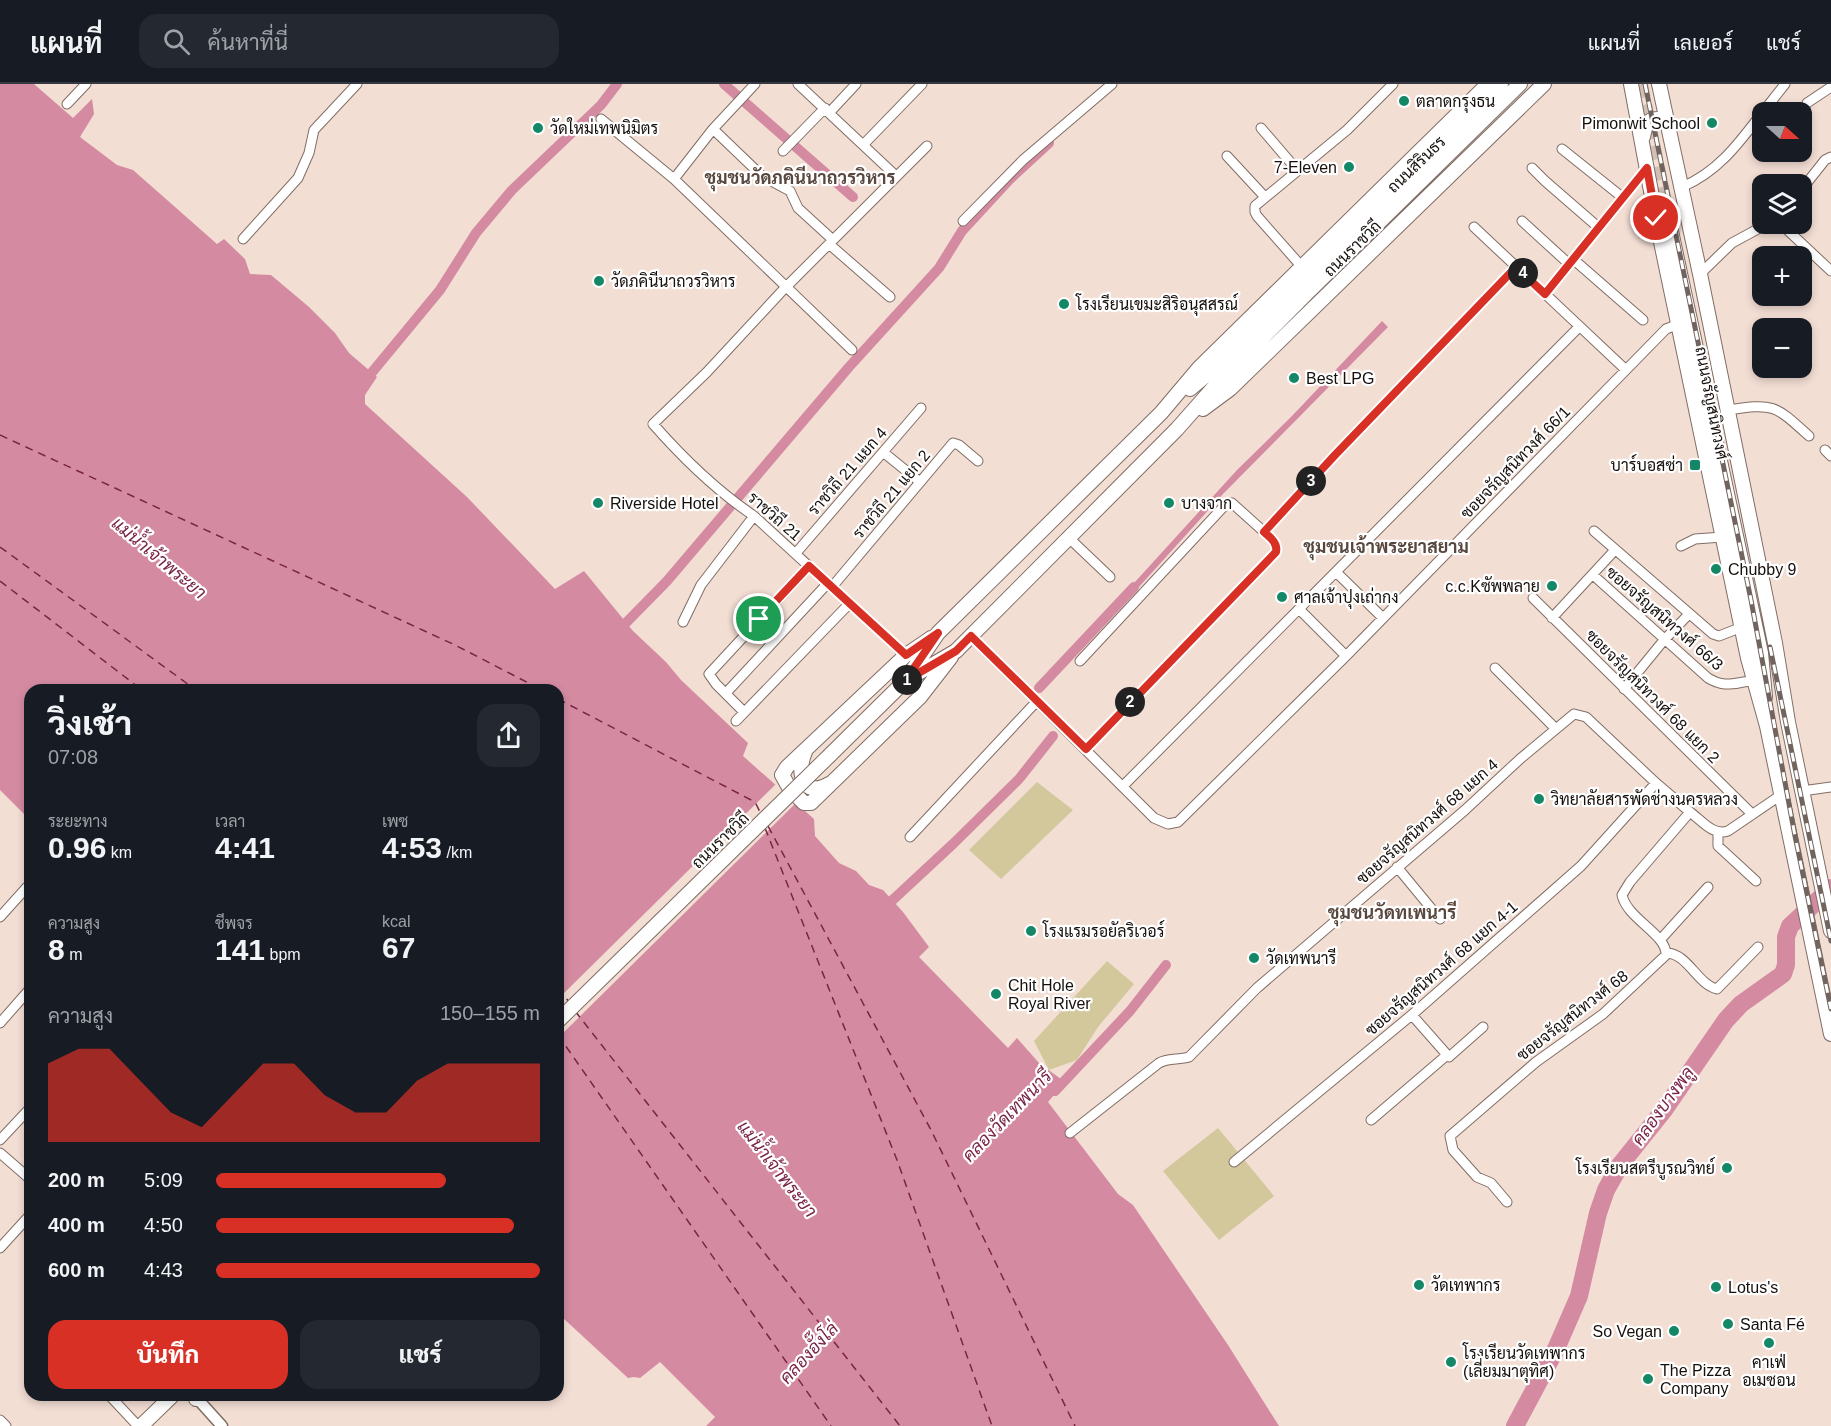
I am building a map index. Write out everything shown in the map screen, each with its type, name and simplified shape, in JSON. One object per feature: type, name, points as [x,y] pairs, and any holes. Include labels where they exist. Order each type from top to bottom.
[{"type":"main road","name":"ถนนราชวิถี","points":[[1161,413],[1199,368],[1488,84]]},
{"type":"main road","name":"ถนนสิรินธร","points":[[1304,288],[1501,84]]},
{"type":"main road","name":"ถนนสิรินธร","points":[[1304,288],[1520,84]]},
{"type":"main road","name":"ถนนราชวิถี","points":[[1177,429],[1230,389],[1544,84]]},
{"type":"main road","name":"ถนนจรัญสนิทวงศ์","points":[[1631,84],[1753,681],[1767,726],[1831,1034]]},
{"type":"main road","name":"ถนนจรัญสนิทวงศ์","points":[[1659,84],[1728,410],[1831,931]]},
{"type":"main road","points":[[1642,143],[1646,127],[1651,119],[1659,119],[1668,125]]},
{"type":"main road","name":"ถนนจรัญสนิทวงศ์","points":[[1767,726],[1761,653],[1676,230],[1760,608],[1788,722]]},
{"type":"main road","name":"ถนนราชวิถี","points":[[564,1015],[905,681],[938,633],[1161,413],[1304,288]]},
{"type":"main road","name":"ถนนราชวิถี","points":[[905,681],[956,651],[1177,429],[1304,288]]},
{"type":"main road","points":[[938,633],[906,655],[807,748],[782,775],[790,789],[804,803],[811,803],[920,697],[956,651]]},
{"type":"main road","points":[[807,748],[800,764],[805,782],[810,786],[821,788],[833,780]]},
{"type":"main road","points":[[139,1426],[166,1401]]},
{"type":"street","points":[[68,104],[86,84]]},
{"type":"street","points":[[243,239],[298,178],[309,153],[314,130],[357,84]]},
{"type":"street","points":[[674,179],[713,129],[754,84]]},
{"type":"street","points":[[783,152],[856,84]]},
{"type":"street","points":[[863,145],[922,84]]},
{"type":"street","points":[[1302,267],[1255,213],[1254,208],[1264,196],[1347,130],[1393,84]]},
{"type":"street","points":[[1771,102],[1785,84]]},
{"type":"street","points":[[802,85],[896,176]]},
{"type":"street","points":[[963,221],[1023,160],[1108,87]]},
{"type":"street","points":[[1809,102],[1831,87]]},
{"type":"street","points":[[601,120],[674,179],[852,350]]},
{"type":"street","points":[[1682,187],[1710,173],[1752,126]]},
{"type":"street","points":[[1261,128],[1297,171]]},
{"type":"street","points":[[713,129],[762,176],[790,191],[798,208],[890,297]]},
{"type":"street","points":[[787,286],[927,146]]},
{"type":"street","points":[[1562,149],[1622,197]]},
{"type":"street","points":[[1227,156],[1264,196]]},
{"type":"street","points":[[1812,176],[1825,160],[1831,157]]},
{"type":"street","points":[[1532,168],[1545,182],[1599,227]]},
{"type":"street","points":[[1545,294],[1647,168]]},
{"type":"street","points":[[1522,221],[1643,320]]},
{"type":"street","points":[[1474,227],[1626,370]]},
{"type":"street","points":[[1700,274],[1732,243],[1752,232]]},
{"type":"street","points":[[1792,234],[1831,271]]},
{"type":"street","points":[[1264,532],[1516,267]]},
{"type":"street","name":"ราชวิถี 21","points":[[787,286],[707,372],[653,424],[682,455],[796,553],[906,655]]},
{"type":"street","name":"ซอยจรัญสนิทวงศ์ 66/1","points":[[1123,786],[1154,818],[1168,824],[1178,822],[1346,656],[1666,329],[1679,324]]},
{"type":"street","points":[[971,636],[1123,786],[1579,327]]},
{"type":"street","points":[[1728,410],[1760,405],[1769,406],[1783,412],[1809,436]]},
{"type":"street","name":"ราชวิถี 21 แยก 4","points":[[796,553],[921,408]]},
{"type":"street","name":"ราชวิถี 21 แยก 2","points":[[726,693],[830,585],[953,443],[959,445],[978,461]]},
{"type":"street","points":[[883,452],[921,482]]},
{"type":"street","points":[[1080,661],[1227,503],[1232,503],[1273,540],[1276,552],[1086,749]]},
{"type":"street","points":[[683,622],[700,585],[754,516]]},
{"type":"street","points":[[1594,531],[1713,634],[1719,636],[1742,627]]},
{"type":"street","points":[[1068,537],[1110,577]]},
{"type":"street","points":[[1681,546],[1695,539],[1723,537]]},
{"type":"street","points":[[1552,618],[1616,550]]},
{"type":"street","points":[[744,712],[709,674],[809,566]]},
{"type":"street","points":[[1336,572],[1383,618]]},
{"type":"street","name":"ซอยจรัญสนิทวงศ์ 66/3","points":[[1593,575],[1664,640],[1717,684],[1725,686],[1753,681]]},
{"type":"street","name":"ซอยจรัญสนิทวงศ์ 68 แยก 2","points":[[1533,598],[1752,814]]},
{"type":"street","points":[[736,721],[850,603]]},
{"type":"street","points":[[1299,609],[1346,656]]},
{"type":"street","points":[[1624,689],[1664,640],[1689,614]]},
{"type":"street","points":[[1495,668],[1556,729]]},
{"type":"street","points":[[910,837],[1037,701]]},
{"type":"street","name":"ซอยจรัญสนิทวงศ์ 68 แยก 4","points":[[1070,1132],[1165,1059],[1175,1061],[1189,1057],[1257,988],[1574,714],[1586,717],[1690,812]]},
{"type":"street","name":"ซอยจรัญสนิทวงศ์ 68 แยก 4-1","points":[[1234,1162],[1412,1015],[1581,866],[1656,783]]},
{"type":"street","points":[[1802,791],[1831,787]]},
{"type":"street","points":[[1758,947],[1717,989],[1708,985],[1676,954],[1667,952],[1660,940],[1624,903],[1622,895],[1630,882],[1690,812],[1718,832],[1728,831],[1781,795]]},
{"type":"street","points":[[1718,832],[1718,846],[1756,881]]},
{"type":"street","points":[[1397,867],[1440,919]]},
{"type":"street","points":[[1660,940],[1708,887]]},
{"type":"street","points":[[0,917],[24,890]]},
{"type":"street","name":"ซอยจรัญสนิทวงศ์ 68","points":[[1507,1202],[1491,1183],[1477,1177],[1453,1150],[1450,1136],[1536,1062],[1610,1008],[1661,962],[1667,952]]},
{"type":"street","points":[[0,1023],[24,996]]},
{"type":"street","points":[[1412,1015],[1447,1055]]},
{"type":"street","points":[[1371,1120],[1447,1055],[1449,1057],[1483,1028]]},
{"type":"street","points":[[0,1140],[24,1114]]},
{"type":"street","points":[[0,1153],[24,1174]]},
{"type":"street","points":[[0,1248],[24,1222]]},
{"type":"street","points":[[115,1401],[139,1426]]},
{"type":"street","points":[[200,1401],[222,1426]]},
{"type":"street","points":[[0,1420],[6,1426]]},
{"type":"shaded area","points":[[1037,782],[1073,810],[1001,879],[969,850]]},
{"type":"shaded area","points":[[1107,961],[1134,984],[1098,1027],[1077,1060],[1049,1070],[1034,1041]]},
{"type":"shaded area","points":[[1218,1128],[1274,1196],[1219,1240],[1163,1171]]},
{"type":"water","points":[[0,84],[34,84],[73,118],[92,99],[94,114],[80,137],[117,165],[133,170],[217,244],[224,239],[245,259],[250,274],[271,275],[309,307],[335,333],[349,353],[377,377],[365,395],[365,404],[467,497],[555,589],[584,571],[633,631],[748,743],[743,756],[814,819],[815,836],[839,863],[856,871],[869,885],[883,890],[903,912],[929,947],[919,957],[1008,1048],[1017,1038],[1039,1063],[1065,1082],[1048,1102],[1118,1194],[1133,1205],[1228,1345],[1279,1426],[706,1426],[715,1417],[660,1362],[640,1378],[628,1378],[564,1319],[564,684],[24,684],[24,814],[0,790]]},
{"type":"water","points":[[1382,321],[1388,327],[1223,494],[1129,598],[1124,594],[1237,470]]},
{"type":"pier","points":[[778,782],[798,801],[564,1032],[564,993]]},
{"type":"waterway","points":[[364,382],[440,290],[476,233],[512,190],[601,105],[617,84]]},
{"type":"waterway","points":[[724,84],[853,197]]},
{"type":"waterway","points":[[617,632],[667,581],[849,367],[939,268],[962,231],[1009,180],[1049,143]]},
{"type":"waterway","points":[[1039,688],[1134,587]]},
{"type":"waterway","points":[[883,909],[1019,779],[1053,736]]},
{"type":"waterway","name":"คลองบางพลู","points":[[1515,1426],[1556,1349],[1579,1296],[1598,1213],[1606,1190],[1620,1165],[1664,1110],[1726,1020],[1741,1004],[1783,974],[1786,965],[1786,937],[1790,926],[1831,888]]},
{"type":"waterway","name":"คลองวัดเทพนารี","points":[[1055,1091],[1130,1011],[1166,965]]},
{"type":"ferry route","points":[[0,435],[455,645],[530,684]]},
{"type":"ferry route","points":[[0,547],[188,684]]},
{"type":"ferry route","points":[[0,581],[134,684]]},
{"type":"ferry route","points":[[564,702],[755,802],[761,814]]},
{"type":"ferry route","points":[[768,826],[931,1130],[1075,1426]]},
{"type":"ferry route","points":[[765,828],[897,1160],[992,1426]]},
{"type":"ferry route","points":[[564,996],[569,1002]]},
{"type":"ferry route","points":[[575,1011],[900,1426]]},
{"type":"ferry route","points":[[564,1044],[831,1426]]},
{"type":"tunnel","points":[[1641,84],[1671,231]]},
{"type":"railway","points":[[1645,84],[1751,600],[1795,836],[1831,1009]]},
{"type":"railway","points":[[1770,647],[1831,941]]},
{"type":"place","name":"ตลาดกรุงธน","points":[[1404,101]]},
{"type":"place","name":"Pimonwit School","points":[[1712,123]]},
{"type":"place","name":"วัดใหม่เทพนิมิตร","points":[[538,128]]},
{"type":"place","name":"7-Eleven","points":[[1349,167]]},
{"type":"place","name":"วัดภคินีนาถวรวิหาร","points":[[599,281]]},
{"type":"place","name":"โรงเรียนเขมะสิริอนุสสรณ์","points":[[1064,304]]},
{"type":"place","name":"Best LPG","points":[[1294,378]]},
{"type":"place","name":"บาร์บอสซ่า","points":[[1695,465]]},
{"type":"place","name":"Riverside Hotel","points":[[598,503]]},
{"type":"place","name":"บางจาก","points":[[1169,503]]},
{"type":"place","name":"Chubby 9","points":[[1716,569]]},
{"type":"place","name":"c.c.Kซัพพลาย","points":[[1552,586]]},
{"type":"place","name":"ศาลเจ้าปุงเถ่ากง","points":[[1282,597]]},
{"type":"place","name":"วิทยาลัยสารพัดช่างนครหลวง","points":[[1539,799]]},
{"type":"place","name":"โรงแรมรอยัลริเวอร์","points":[[1031,931]]},
{"type":"place","name":"วัดเทพนารี","points":[[1254,958]]},
{"type":"place","name":"Chit Hole Royal River","points":[[996,994]]},
{"type":"place","name":"โรงเรียนสตรีบูรณวิทย์","points":[[1727,1168]]},
{"type":"place","name":"วัดเทพากร","points":[[1419,1285]]},
{"type":"place","name":"Lotus's","points":[[1716,1287]]},
{"type":"place","name":"Santa Fé","points":[[1728,1324]]},
{"type":"place","name":"So Vegan","points":[[1674,1331]]},
{"type":"place","name":"คาเฟ่ อเมซอน","points":[[1769,1343]]},
{"type":"place","name":"โรงเรียนวัดเทพากร (เลี่ยมมาตุทิศ)","points":[[1451,1362]]},
{"type":"place","name":"The Pizza Company","points":[[1648,1379]]},
{"type":"district","name":"ชุมชนวัดภคินีนาถวรวิหาร","points":[[800,178]]},
{"type":"district","name":"ชุมชนเจ้าพระยาสยาม","points":[[1386,547]]},
{"type":"district","name":"ชุมชนวัดทเพนารี","points":[[1392,913]]},
{"type":"route","points":[[759,619],[809,566],[906,655],[938,633],[905,681],[956,651],[971,636],[1086,749],[1276,552],[1273,540],[1264,532],[1516,267],[1545,294],[1647,168],[1656,218]]},
{"type":"water label","name":"แม่น้ำเจ้าพระยา","points":[[159,558]]},
{"type":"water label","name":"แม่น้ำเจ้าพระยา","points":[[777,1169]]},
{"type":"water label","name":"คลองอั๊งโล่","points":[[809,1353]]}]
